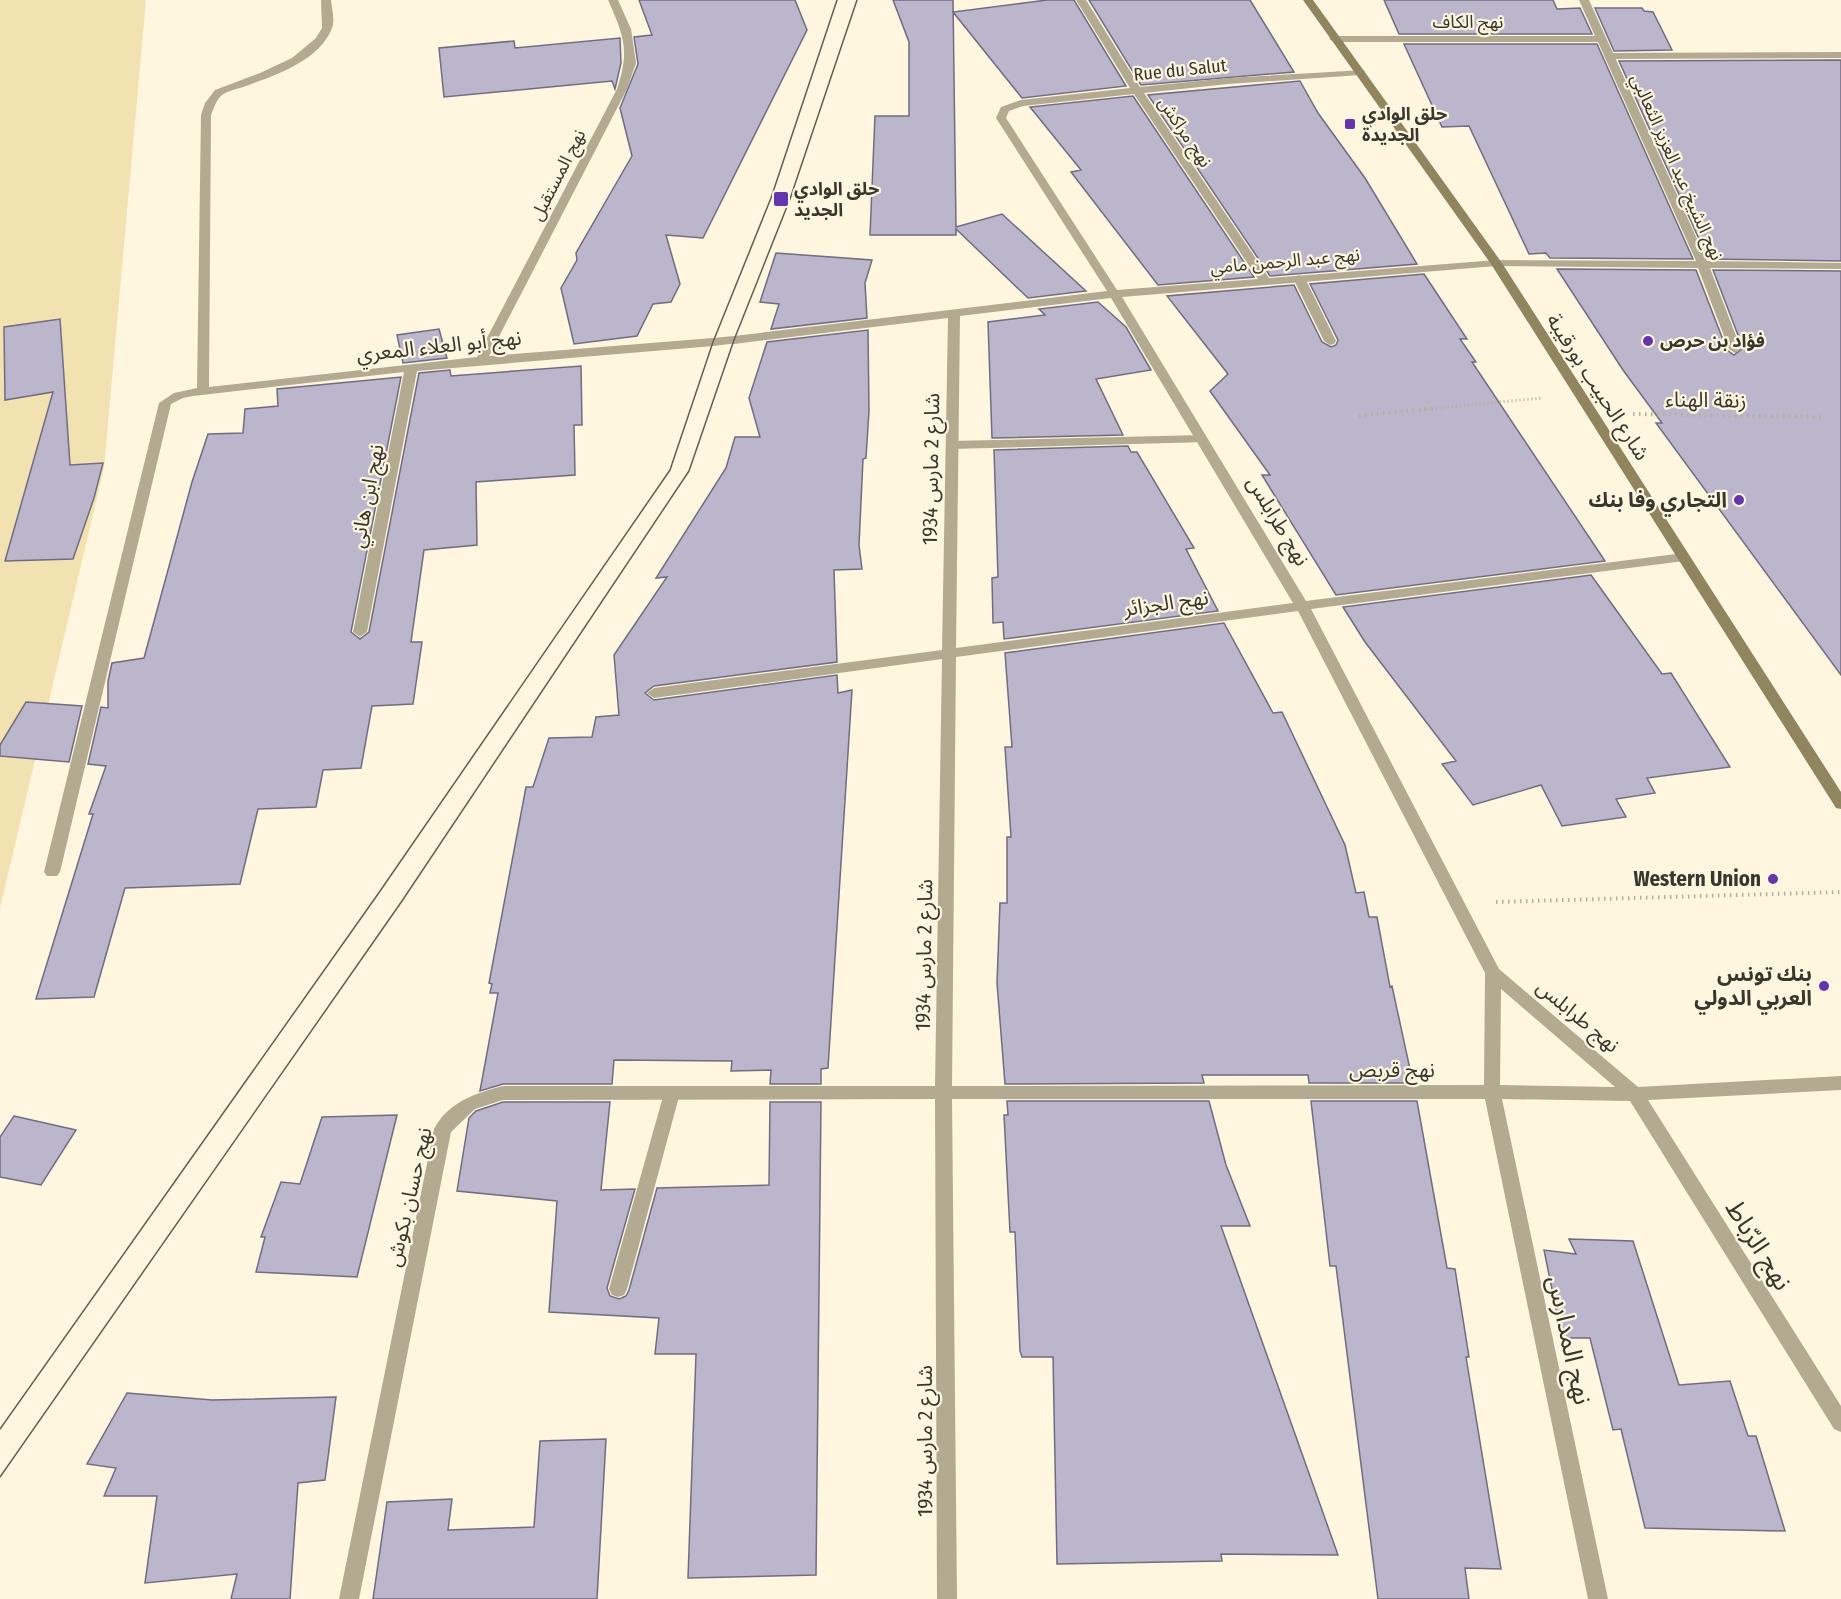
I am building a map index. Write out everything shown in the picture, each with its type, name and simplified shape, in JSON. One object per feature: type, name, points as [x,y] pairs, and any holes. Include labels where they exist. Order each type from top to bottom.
[{"type":"main road","name":"شارع الحبيب بورقيبة","points":[[1308,0],[1496,263],[1841,804]]},
{"type":"street","points":[[203,391],[206,116],[210,103],[219,92],[298,60],[312,49],[328,27],[326,0]]},
{"type":"street","name":"نهج المستقبل","points":[[481,360],[622,89],[631,63],[626,29],[613,0]]},
{"type":"street","name":"نهج مراكش","points":[[1081,0],[1137,91],[1265,281]]},
{"type":"street","name":"نهج الشيخ عبد العزيز الثعالبي","points":[[1584,0],[1703,265],[1736,349]]},
{"type":"street","name":"نهج الكاف","points":[[1334,39],[1602,39]]},
{"type":"street","points":[[1609,56],[1841,55]]},
{"type":"street","name":"Rue du Salut","points":[[1005,109],[1021,103],[1228,81],[1360,72]]},
{"type":"street","name":"نهج طرابلس","points":[[1005,109],[1001,118],[1114,294],[1302,606],[1493,973],[1635,1094]]},
{"type":"street","name":"نهج عبد الرحمن مامي","points":[[734,340],[1114,294],[1496,263],[1841,266]]},
{"type":"street","points":[[1299,278],[1330,341]]},
{"type":"street","name":"شارع 2 مارس 1934","points":[[947,1599],[943,1093],[954,312]]},
{"type":"street","name":"نهج أبو العلاء المعري","points":[[52,872],[165,403],[170,398],[178,394],[481,360],[734,340]]},
{"type":"street","name":"نهج ابن هاني","points":[[360,632],[411,368]]},
{"type":"street","points":[[952,445],[1202,439]]},
{"type":"street","name":"نهج الجزائر","points":[[654,693],[1684,557]]},
{"type":"street","name":"نهج طرابلس","points":[[1492,1092],[1493,973]]},
{"type":"street","name":"نهج قربص","points":[[943,1093],[1635,1094],[1841,1083]]},
{"type":"street","name":"نهج المدارس","points":[[1492,1092],[1598,1599]]},
{"type":"street","name":"نهج حسان بكوش","points":[[349,1599],[443,1129],[460,1108],[503,1093],[943,1093]]},
{"type":"street","points":[[618,1289],[672,1093]]},
{"type":"street","name":"نهج الرّباط","points":[[1635,1094],[1841,1423]]},
{"type":"path","points":[[1359,416],[1578,394]]},
{"type":"path","name":"زنقة الهناء","points":[[1591,414],[1821,417]]},
{"type":"path","points":[[1456,903],[1841,891]]},
{"type":"shaded area","points":[[0,0],[146,0],[104,468],[0,908]]},
{"type":"building","points":[[639,0],[795,0],[807,30],[703,238],[666,235],[680,284],[671,302],[653,304],[637,336],[574,344],[561,288],[577,260],[576,253],[632,156],[620,108],[638,64],[634,37],[652,35]]},
{"type":"building","points":[[893,0],[953,0],[956,227],[1002,214],[1086,291],[1028,298],[956,229],[956,235],[870,235],[875,116],[909,116],[909,42]]},
{"type":"building","points":[[1047,0],[1074,0],[1126,86],[1022,98],[953,12]]},
{"type":"building","points":[[1089,0],[1250,0],[1294,72],[1141,85]]},
{"type":"building","points":[[1384,0],[1553,0],[1557,9],[1580,8],[1592,34],[1399,34]]},
{"type":"building","points":[[1595,8],[1642,8],[1644,11],[1653,12],[1672,50],[1614,51]]},
{"type":"building","points":[[620,38],[621,63],[615,89],[612,81],[444,97],[439,48],[514,41],[515,48]]},
{"type":"building","points":[[1404,44],[1597,44],[1693,259],[1550,258],[1546,253],[1529,254],[1469,126],[1442,127]]},
{"type":"building","points":[[1841,60],[1841,261],[1708,259],[1619,61]]},
{"type":"building","points":[[1300,81],[1318,113],[1365,178],[1417,264],[1270,276],[1148,95]]},
{"type":"building","points":[[1133,96],[1254,277],[1158,285],[1071,172],[1081,170],[1030,107]]},
{"type":"building","points":[[776,253],[872,260],[865,283],[867,318],[771,329],[779,304],[760,302]]},
{"type":"building","points":[[1557,269],[1696,270],[1727,350],[1734,355],[1743,348],[1713,270],[1841,271],[1841,675],[1656,423],[1662,423],[1623,370]]},
{"type":"building","points":[[1424,274],[1467,339],[1460,339],[1476,362],[1472,362],[1605,561],[1336,595],[1262,475],[1270,475],[1210,391],[1228,374],[1167,296],[1294,285],[1322,342],[1331,347],[1336,345],[1338,340],[1310,284]]},
{"type":"building","points":[[1098,302],[1126,327],[1151,370],[1096,379],[1123,435],[992,438],[988,322],[1045,315],[1039,309]]},
{"type":"building","points":[[60,319],[70,465],[103,463],[94,498],[73,559],[5,561],[53,392],[5,400],[4,327]]},
{"type":"building","points":[[439,329],[447,358],[403,363],[397,335]]},
{"type":"building","points":[[868,330],[869,411],[866,458],[863,459],[859,545],[862,569],[834,570],[837,662],[654,686],[645,693],[654,700],[837,675],[838,693],[852,690],[828,1068],[821,1069],[821,1084],[770,1084],[771,1070],[731,1071],[732,1061],[614,1060],[612,1084],[503,1084],[480,1091],[498,993],[490,993],[492,984],[489,983],[526,787],[533,787],[549,738],[592,737],[596,717],[619,715],[614,655],[667,577],[656,578],[726,468],[735,437],[760,437],[749,398],[767,342]]},
{"type":"building","points":[[581,366],[582,425],[574,425],[575,475],[476,482],[477,545],[424,550],[411,642],[422,642],[413,704],[372,706],[361,768],[323,770],[316,807],[258,809],[240,884],[125,888],[94,997],[36,999],[93,814],[89,814],[106,766],[88,764],[101,707],[108,708],[108,681],[112,663],[144,658],[192,482],[208,434],[243,433],[245,409],[278,406],[277,389],[401,377],[351,632],[360,639],[369,632],[419,373],[450,370],[451,376]]},
{"type":"building","points":[[1128,446],[1131,452],[1137,452],[1194,548],[1186,549],[1218,611],[1004,639],[1003,622],[993,623],[992,578],[998,577],[994,450]]},
{"type":"building","points":[[1591,575],[1662,674],[1671,673],[1730,767],[1647,778],[1655,793],[1616,799],[1626,817],[1562,826],[1541,785],[1473,805],[1442,764],[1456,761],[1365,642],[1343,607]]},
{"type":"building","points":[[1224,623],[1273,713],[1282,712],[1345,845],[1356,893],[1364,892],[1369,917],[1377,917],[1390,987],[1392,986],[1413,1083],[1309,1083],[1308,1075],[1202,1075],[1204,1083],[1005,1084],[997,983],[1000,903],[1007,903],[1007,837],[1011,837],[1005,747],[1012,747],[1005,653]]},
{"type":"building","points":[[26,702],[82,706],[69,762],[0,756],[0,745]]},
{"type":"building","points":[[1007,1101],[1209,1101],[1226,1165],[1250,1226],[1221,1226],[1338,1555],[1221,1554],[1222,1561],[1057,1564],[1053,1357],[1022,1357],[1020,1351],[1015,1232],[1010,1232],[1004,1115],[1008,1115]]},
{"type":"building","points":[[1311,1101],[1417,1101],[1447,1268],[1455,1269],[1469,1357],[1466,1357],[1501,1569],[1465,1568],[1469,1599],[1378,1599],[1336,1266],[1330,1266]]},
{"type":"building","points":[[503,1102],[610,1102],[601,1190],[635,1189],[607,1288],[610,1296],[619,1299],[626,1296],[629,1290],[657,1188],[769,1185],[770,1102],[821,1102],[816,1575],[688,1578],[696,1354],[655,1354],[659,1318],[549,1312],[557,1201],[457,1191],[469,1118],[476,1111]]},
{"type":"building","points":[[397,1115],[357,1277],[256,1272],[265,1237],[261,1237],[281,1182],[300,1184],[322,1117]]},
{"type":"building","points":[[14,1116],[76,1130],[41,1185],[0,1177],[0,1137]]},
{"type":"building","points":[[1569,1239],[1633,1241],[1679,1385],[1730,1381],[1748,1436],[1756,1436],[1785,1531],[1645,1528],[1621,1429],[1613,1430],[1590,1338],[1562,1338],[1544,1250],[1576,1254]]},
{"type":"building","points":[[127,1393],[212,1400],[336,1397],[325,1480],[298,1483],[290,1599],[231,1599],[237,1574],[145,1583],[157,1496],[104,1496],[116,1468],[87,1464]]},
{"type":"building","points":[[606,1439],[597,1599],[373,1599],[387,1502],[452,1499],[448,1530],[534,1527],[540,1441]]},
{"type":"tram line","points":[[0,1429],[378,894],[670,470],[713,342],[771,198],[837,0]]},
{"type":"tram line","points":[[0,1477],[402,901],[689,471],[734,340],[790,199],[857,0]]},
{"type":"place","name":"حلق الوادي الجديدة","points":[[1350,124]]},
{"type":"place","name":"حلق الوادي الجديد","points":[[781,199]]},
{"type":"place","name":"فؤاد بن حرص","points":[[1648,341]]},
{"type":"place","name":"التجاري وفا بنك","points":[[1739,500]]},
{"type":"place","name":"Western Union","points":[[1773,879]]},
{"type":"place","name":"بنك تونس العربي الدولي","points":[[1824,986]]}]
